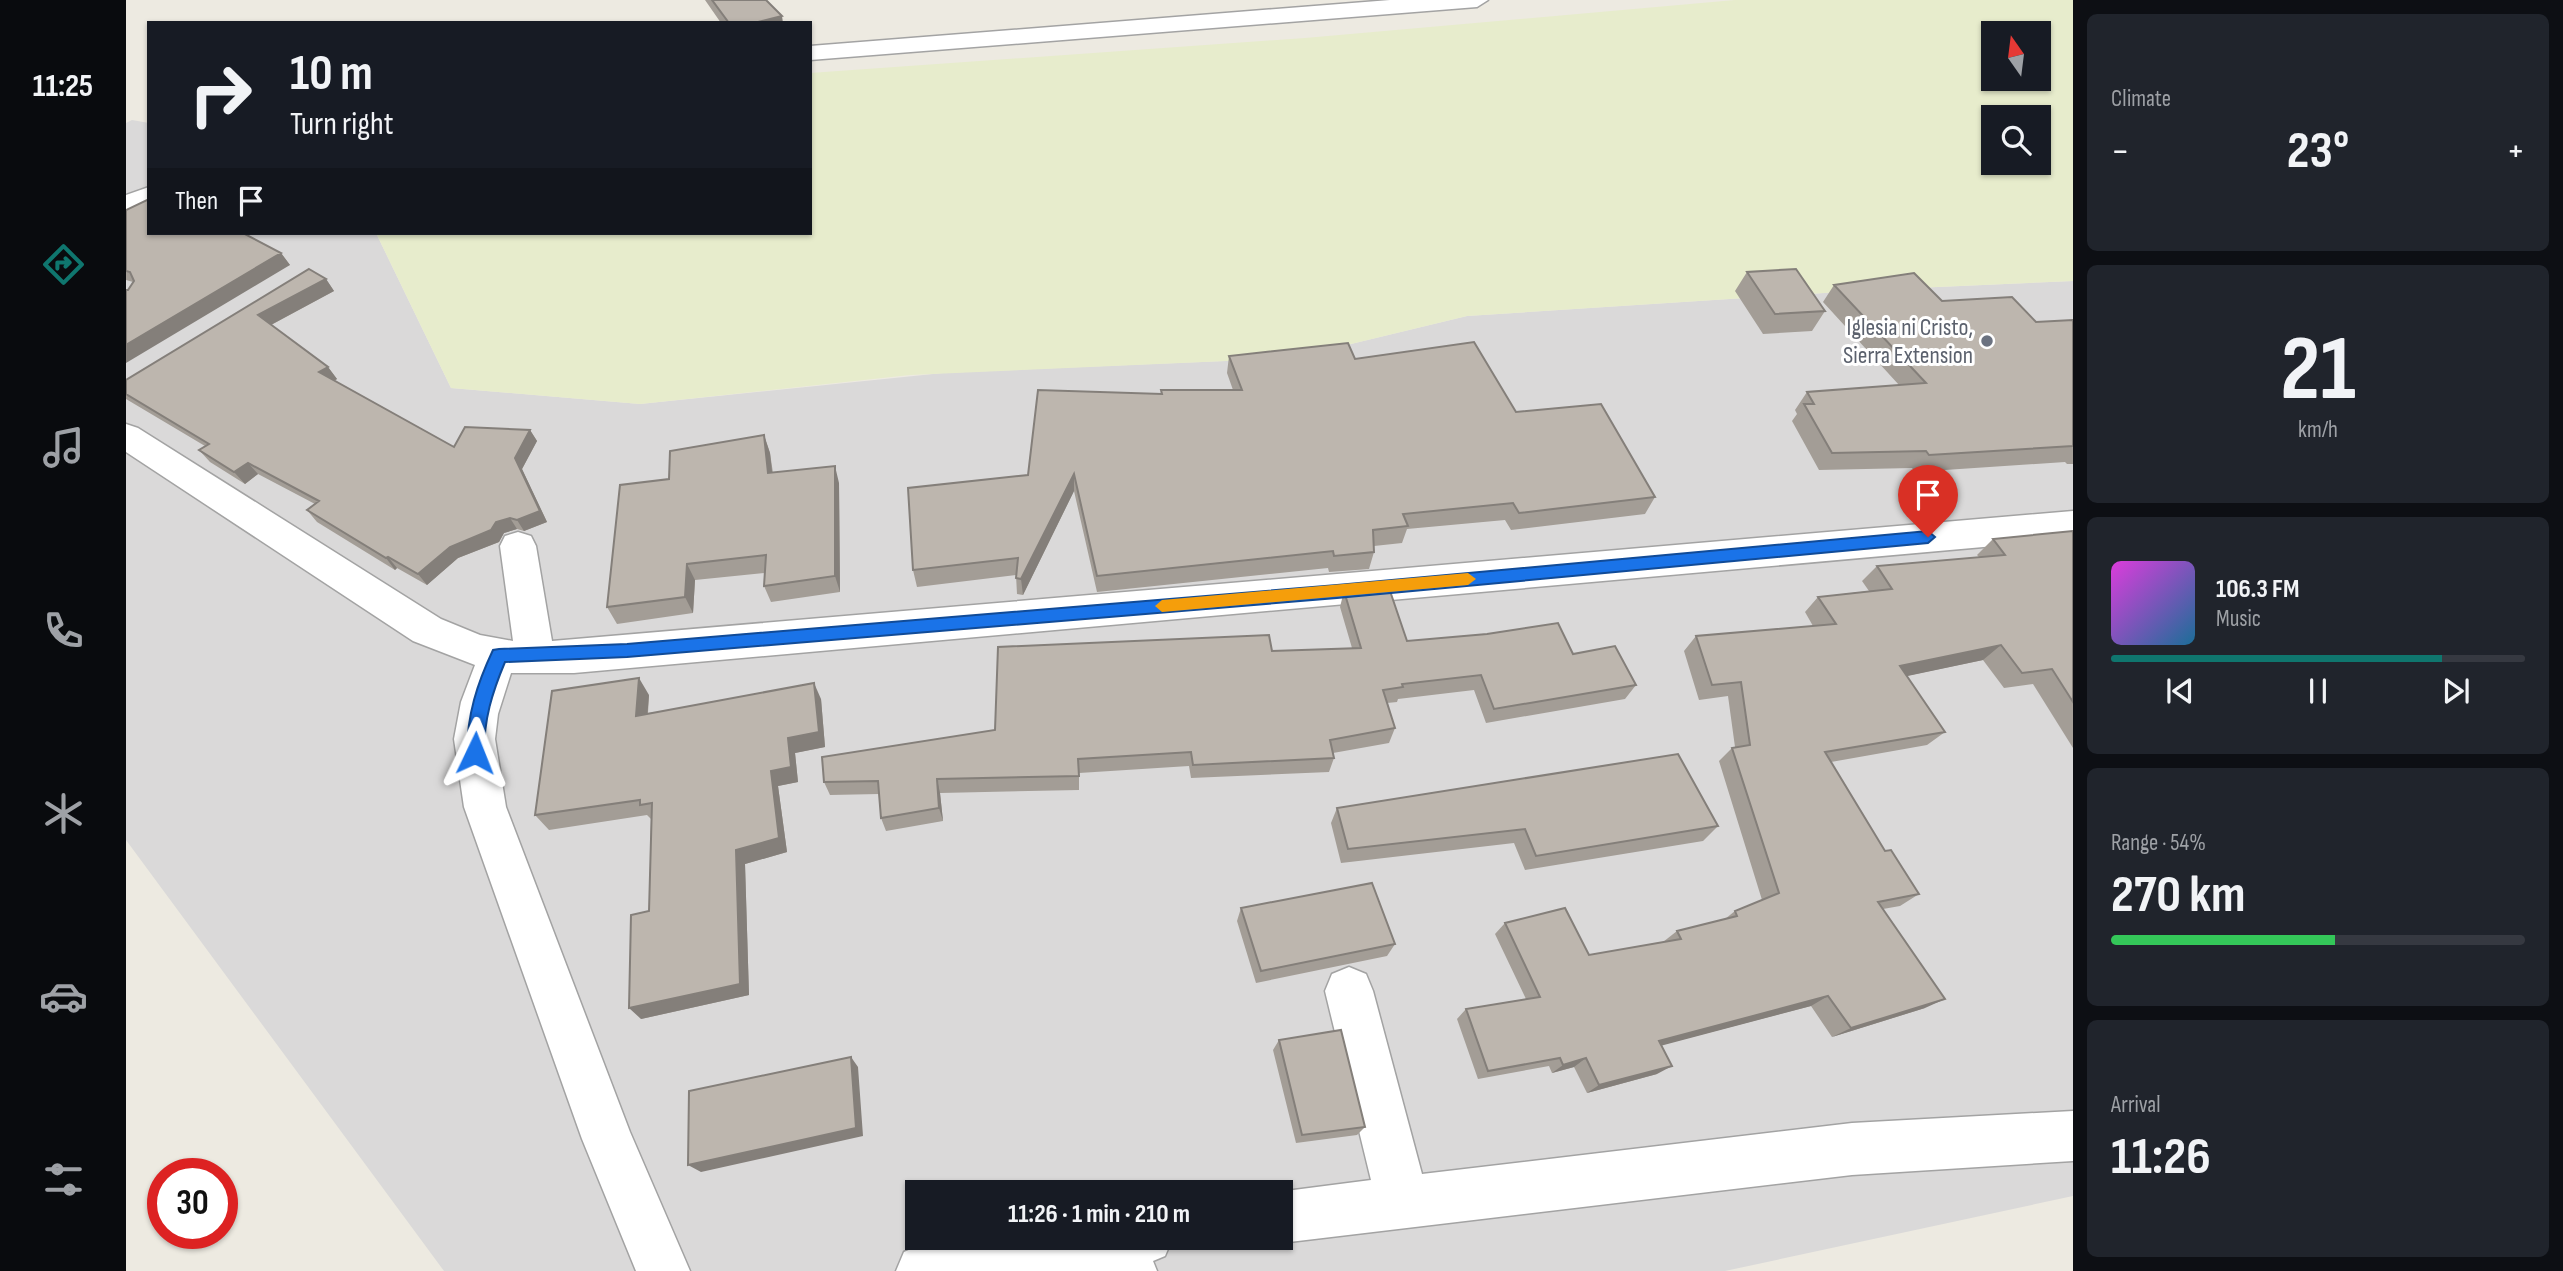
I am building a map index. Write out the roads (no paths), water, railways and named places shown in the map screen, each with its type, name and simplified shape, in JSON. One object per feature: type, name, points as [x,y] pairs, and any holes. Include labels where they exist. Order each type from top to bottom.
[{"type":"street","points":[[812,52],[1477,0]]},
{"type":"street","points":[[126,205],[147,196]]},
{"type":"street","points":[[126,436],[427,630],[461,645],[517,656],[1337,592],[1713,555],[2073,525]]},
{"type":"street","points":[[518,546],[517,656],[481,700],[475,724],[475,753],[495,835],[561,1007],[606,1137],[663,1271]]},
{"type":"street","points":[[1349,991],[1403,1202]]},
{"type":"street","points":[[1293,1216],[1852,1149],[2073,1136]]},
{"type":"street","points":[[923,1271],[1131,1250]]},
{"type":"place","name":"Iglesia ni Cristo, Sierra Extension","points":[[1987,341]]}]
